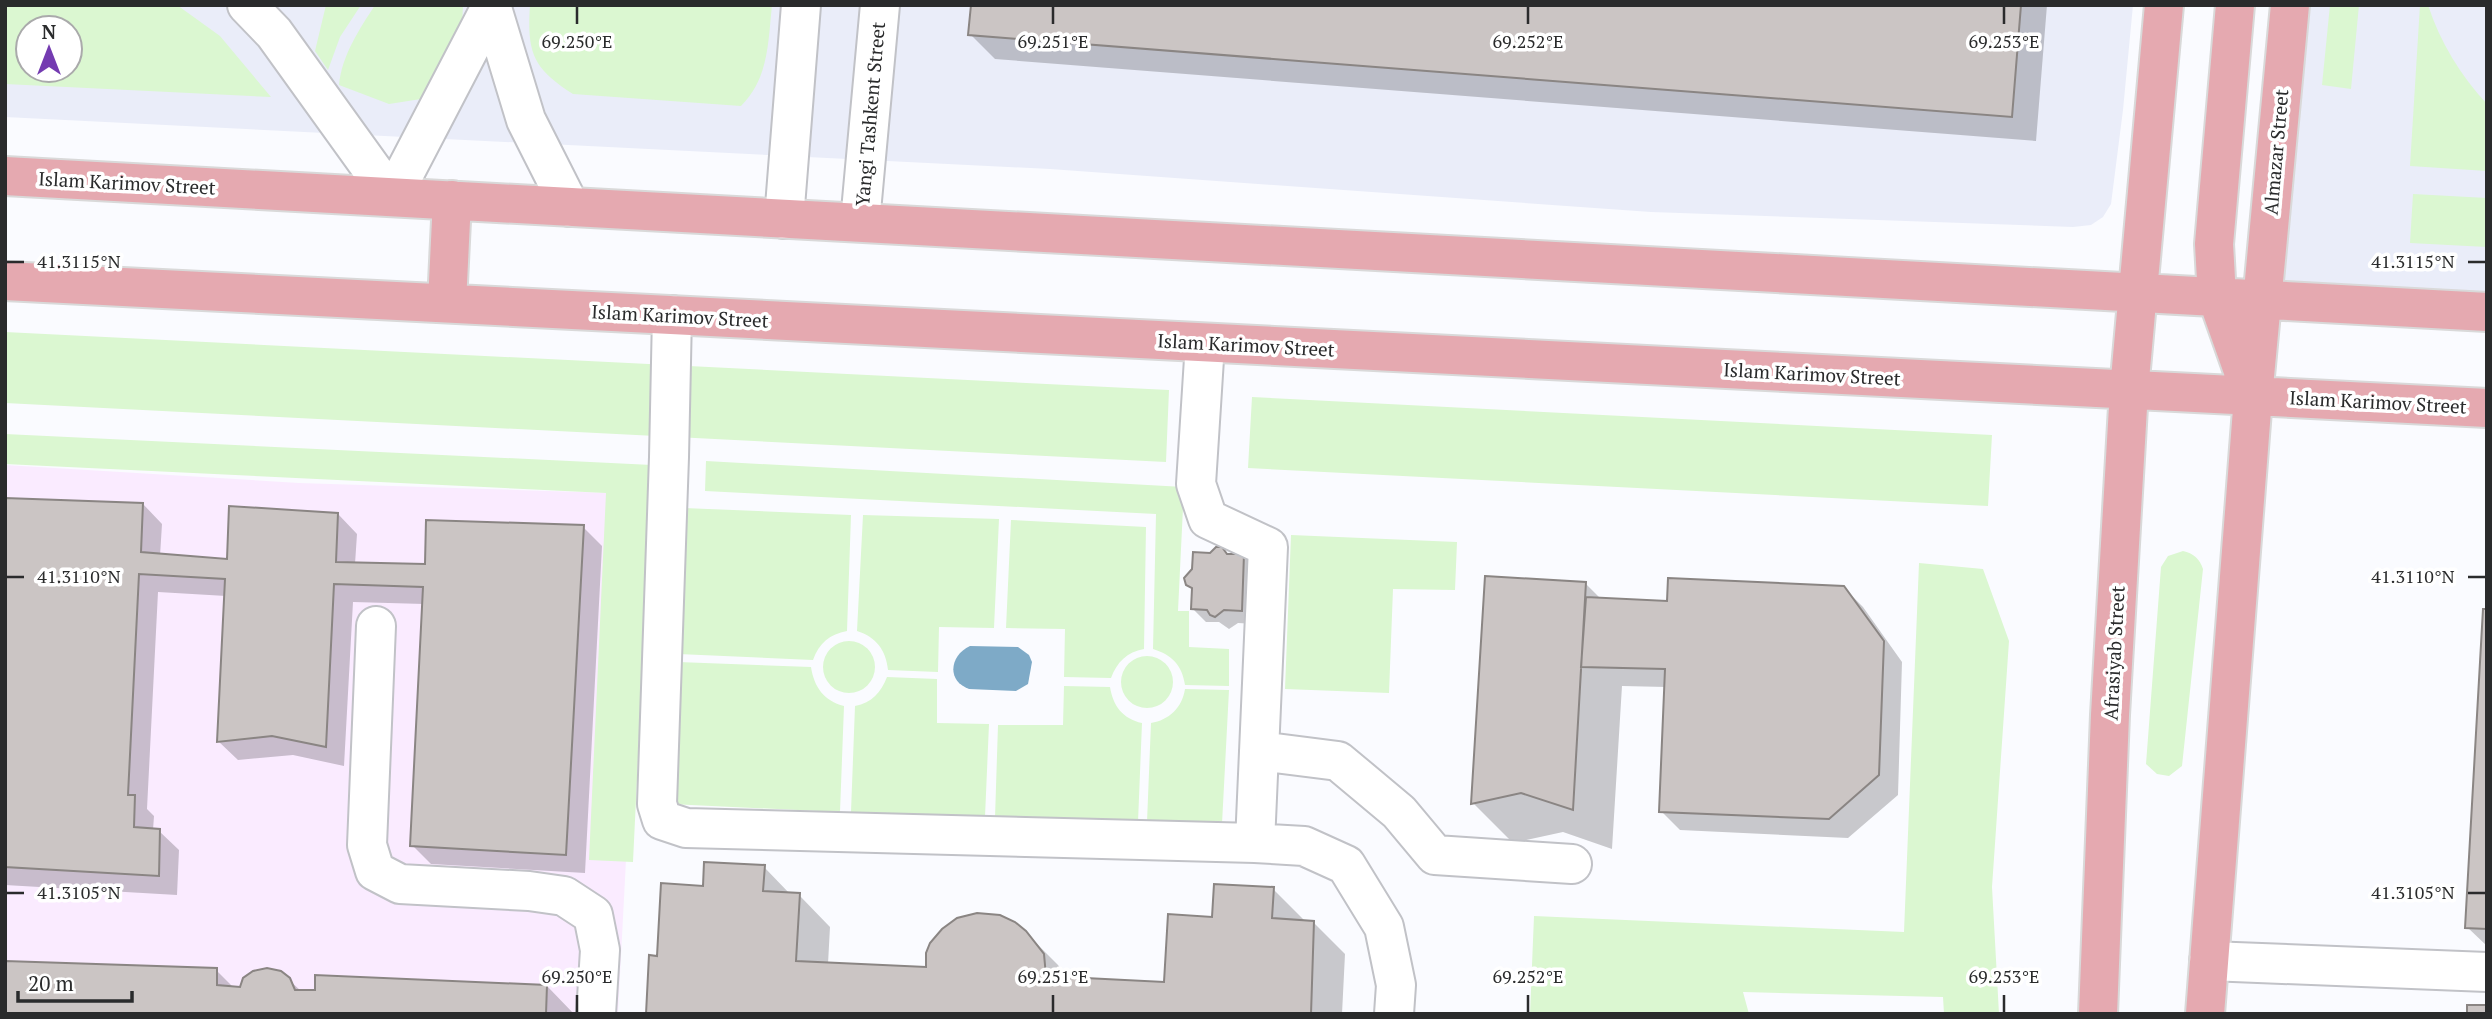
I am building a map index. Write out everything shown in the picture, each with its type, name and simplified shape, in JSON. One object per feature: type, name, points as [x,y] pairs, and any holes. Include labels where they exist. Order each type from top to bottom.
[{"type":"main road","points":[[2164,5],[2136,292],[2487,312]]},
{"type":"main road","points":[[2205,1014],[2253,397],[2217,297],[2214,244],[2235,5]]},
{"type":"main road","name":"Almazar Street","points":[[2253,397],[2290,5]]},
{"type":"main road","name":"Islam Karimov Street","points":[[5,176],[2136,292]]},
{"type":"main road","points":[[447,303],[452,200]]},
{"type":"main road","name":"Islam Karimov Street","points":[[5,281],[2487,408]]},
{"type":"main road","name":"Afrasiyab Street","points":[[2098,1014],[2110,715],[2136,292]]},
{"type":"street","points":[[247,5],[274,33],[392,197],[492,7]]},
{"type":"street","points":[[784,219],[801,5]]},
{"type":"street","name":"Yangi Tashkent Street","points":[[860,222],[880,5]]},
{"type":"street","points":[[492,7],[526,120],[570,207]]},
{"type":"street","points":[[671,315],[657,804],[662,820],[686,828],[1304,846],[1346,865],[1384,927],[1396,985],[1394,1014]]},
{"type":"street","points":[[1205,343],[1196,484],[1208,519],[1268,547],[1255,843]]},
{"type":"street","points":[[376,626],[367,845],[375,871],[400,884],[529,891],[565,896],[593,915],[600,950],[596,1014]]},
{"type":"street","points":[[1259,751],[1338,761],[1399,812],[1435,855],[1572,863]]},
{"type":"street","points":[[2209,961],[2487,972]]},
{"type":"shaded area","points":[[5,5],[2133,5],[2111,204],[2103,217],[2091,225],[2073,227],[1651,212],[1050,169],[5,117]]},
{"type":"shaded area","points":[[2290,5],[2487,5],[2487,312],[2263,299]]},
{"type":"shaded area","points":[[5,465],[299,483],[645,494],[618,1014],[5,1014]]},
{"type":"green space","points":[[5,5],[177,5],[220,36],[271,97],[5,84]]},
{"type":"green space","points":[[326,5],[361,5],[340,37],[328,70],[315,51]]},
{"type":"green space","points":[[375,5],[463,5],[461,48],[448,77],[421,99],[389,104],[339,85],[347,53]]},
{"type":"green space","points":[[530,5],[772,5],[766,59],[757,84],[741,106],[573,94],[549,76],[535,57],[531,47]]},
{"type":"green space","points":[[2330,5],[2359,5],[2351,89],[2322,85]]},
{"type":"green space","points":[[2420,5],[2428,5],[2452,58],[2487,104],[2487,171],[2410,166]]},
{"type":"green space","points":[[2413,194],[2487,198],[2487,247],[2410,243]]},
{"type":"green space","points":[[5,332],[1169,390],[1166,462],[5,403]]},
{"type":"green space","points":[[1252,397],[1992,435],[1988,506],[1248,468]]},
{"type":"green space","points":[[5,434],[652,465],[633,862],[589,860],[606,493],[5,464]]},
{"type":"green space","points":[[706,461],[1184,487],[1178,611],[1189,611],[1189,647],[1229,649],[1229,686],[1185,685],[1175,662],[1166,654],[1153,649],[1156,514],[705,491]]},
{"type":"green space","points":[[684,508],[851,515],[847,631],[826,640],[813,660],[678,654]]},
{"type":"green space","points":[[863,515],[999,519],[994,628],[939,627],[938,672],[888,670],[879,645],[857,631]]},
{"type":"green space","points":[[1011,520],[1146,527],[1144,649],[1123,659],[1111,678],[1064,677],[1065,629],[1006,628]]},
{"type":"green space","points":[[1291,535],[1457,542],[1455,590],[1393,589],[1389,693],[1285,689]]},
{"type":"green space","points":[[2183,551],[2196,557],[2203,569],[2182,766],[2169,776],[2157,774],[2146,764],[2161,567],[2168,556]]},
{"type":"green space","points":[[1919,563],[1983,569],[2009,641],[1992,887],[1999,1014],[1944,1014],[1943,997],[1743,992],[1749,1014],[1530,1014],[1534,916],[1904,932]]},
{"type":"green space","points":[[849,641],[868,648],[875,667],[868,686],[849,693],[830,686],[823,667],[830,648]]},
{"type":"green space","points":[[1147,656],[1157,658],[1165,664],[1171,672],[1171,692],[1165,700],[1157,706],[1147,708],[1137,706],[1129,700],[1123,692],[1121,682],[1123,672],[1129,664],[1137,658]]},
{"type":"green space","points":[[678,662],[811,667],[821,692],[831,701],[844,706],[840,812],[670,804]]},
{"type":"green space","points":[[887,677],[937,679],[937,723],[989,724],[985,817],[851,812],[855,706],[875,696]]},
{"type":"green space","points":[[1064,686],[1110,687],[1120,711],[1142,723],[1138,822],[995,818],[998,725],[1063,725]]},
{"type":"green space","points":[[1185,689],[1229,690],[1222,824],[1147,822],[1151,723],[1174,712]]},
{"type":"water","points":[[970,646],[1018,647],[1029,655],[1032,662],[1028,684],[1016,691],[969,689],[962,685],[953,668],[958,655]]},
{"type":"building","points":[[971,5],[2021,5],[2012,117],[968,35]]},
{"type":"building","points":[[5,498],[143,503],[141,552],[227,559],[229,506],[338,513],[336,562],[425,564],[426,520],[584,525],[566,855],[410,846],[423,587],[334,584],[326,747],[272,736],[217,742],[225,579],[139,574],[128,795],[135,795],[134,827],[160,829],[159,876],[5,867]]},
{"type":"building","points":[[1216,547],[1222,547],[1227,554],[1244,554],[1242,611],[1224,610],[1215,617],[1207,610],[1191,609],[1192,588],[1186,585],[1184,578],[1192,569],[1193,552],[1210,553]]},
{"type":"building","points":[[1485,576],[1586,582],[1573,810],[1521,793],[1471,804]]},
{"type":"building","points":[[1668,578],[1844,586],[1884,641],[1879,775],[1829,819],[1659,812],[1665,669],[1581,667],[1586,597],[1667,601]]},
{"type":"building","points":[[2483,609],[2487,609],[2487,929],[2465,928]]},
{"type":"building","points":[[704,862],[765,865],[763,891],[800,893],[796,961],[926,967],[926,953],[930,943],[942,929],[957,918],[977,913],[1000,915],[1026,931],[1044,954],[1046,976],[1164,982],[1168,914],[1212,917],[1214,884],[1274,887],[1272,918],[1314,921],[1311,1014],[646,1014],[649,955],[657,956],[661,883],[703,886]]},
{"type":"building","points":[[5,961],[217,968],[217,985],[240,987],[243,978],[253,971],[267,968],[281,971],[290,978],[295,990],[315,990],[315,975],[547,985],[546,1014],[5,1014]]},
{"type":"building","points":[[2467,1005],[2487,1005],[2487,1014],[2467,1014]]}]
